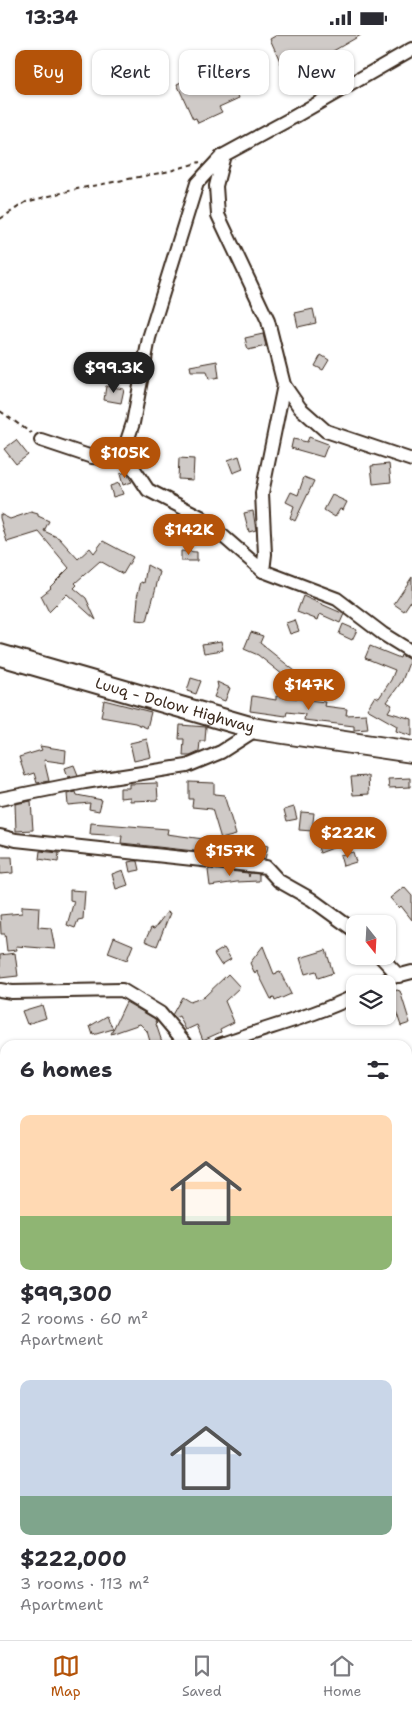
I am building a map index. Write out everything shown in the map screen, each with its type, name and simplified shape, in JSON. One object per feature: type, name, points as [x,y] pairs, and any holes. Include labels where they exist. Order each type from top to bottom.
[{"type":"main road","name":"Luuq - Dolow Highway","points":[[0,655],[257,729],[412,752]]},
{"type":"street","points":[[412,49],[224,155],[197,183],[149,338],[133,423],[127,441],[128,460],[148,490],[200,517],[264,571],[337,599],[383,634],[412,652]]},
{"type":"street","points":[[224,155],[216,185],[218,215],[268,321],[284,385],[300,408],[326,431],[412,460]]},
{"type":"street","points":[[264,571],[262,493],[284,385]]},
{"type":"street","points":[[42,440],[92,457],[128,460]]},
{"type":"street","points":[[0,799],[85,782],[187,766],[221,752],[257,729]]},
{"type":"street","points":[[0,835],[16,840],[266,867],[278,881],[311,899],[346,924]]},
{"type":"street","points":[[389,965],[399,976]]},
{"type":"street","points":[[396,977],[412,973]]},
{"type":"street","points":[[0,990],[12,992],[122,990],[160,1013],[183,1040]]},
{"type":"street","points":[[233,1040],[332,1007],[346,1000]]},
{"type":"path","points":[[0,219],[26,202],[77,189],[170,171],[224,155]]},
{"type":"path","points":[[0,411],[42,440]]},
{"type":"building","points":[[277,35],[361,35],[335,50],[279,50],[279,59],[270,39]]},
{"type":"building","points":[[182,95],[238,95],[239,98],[219,107],[222,112],[198,123],[196,118],[193,119]]},
{"type":"building","points":[[313,309],[316,323],[298,327],[295,313]]},
{"type":"building","points":[[263,334],[266,346],[248,350],[245,338]]},
{"type":"building","points":[[321,355],[329,360],[323,370],[315,366]]},
{"type":"building","points":[[217,361],[219,377],[209,379],[207,371],[191,371],[190,366]]},
{"type":"building","points":[[106,386],[124,389],[121,403],[104,400]]},
{"type":"building","points":[[309,437],[328,444],[323,457],[291,448],[293,439],[307,442]]},
{"type":"building","points":[[16,440],[28,455],[16,464],[4,449]]},
{"type":"building","points":[[239,456],[243,469],[233,473],[228,460]]},
{"type":"building","points":[[179,458],[194,459],[193,480],[178,479]]},
{"type":"building","points":[[389,464],[391,482],[373,484],[371,466]]},
{"type":"building","points":[[126,472],[132,482],[123,485],[120,474]]},
{"type":"building","points":[[304,477],[314,481],[295,521],[290,518],[294,506],[286,502],[291,492],[298,495]]},
{"type":"building","points":[[119,483],[123,494],[113,497],[110,486]]},
{"type":"building","points":[[332,495],[347,502],[343,510],[340,509],[335,517],[324,510]]},
{"type":"building","points":[[253,511],[256,530],[249,532],[244,513]]},
{"type":"building","points":[[31,512],[49,521],[44,531],[59,538],[78,559],[90,548],[94,553],[103,541],[133,557],[123,574],[100,561],[75,583],[77,585],[74,588],[86,598],[96,620],[67,594],[49,612],[41,596],[69,568],[39,532],[7,542],[0,518],[0,514],[10,519]]},
{"type":"building","points":[[181,551],[197,552],[197,561],[181,561]]},
{"type":"building","points":[[147,565],[160,572],[147,621],[136,620],[137,597],[141,582],[144,583]]},
{"type":"building","points":[[412,577],[412,599],[404,611],[394,604]]},
{"type":"building","points":[[303,596],[344,614],[340,623],[320,614],[318,620],[297,612]]},
{"type":"building","points":[[295,620],[299,631],[290,634],[286,623]]},
{"type":"building","points":[[343,624],[357,630],[352,640],[339,634]]},
{"type":"building","points":[[251,632],[263,636],[260,643],[295,671],[288,679],[258,655],[244,649]]},
{"type":"building","points":[[221,641],[223,650],[204,653],[202,644]]},
{"type":"building","points":[[370,646],[400,658],[401,655],[410,660],[402,681],[387,702],[392,705],[388,712],[412,719],[412,736],[396,731],[397,726],[367,709],[375,696],[379,698],[395,670],[365,658]]},
{"type":"building","points":[[191,678],[201,681],[196,694],[187,691]]},
{"type":"building","points":[[217,682],[230,688],[225,701],[214,697],[218,687]]},
{"type":"building","points":[[252,696],[276,700],[276,696],[325,702],[324,706],[347,709],[346,715],[366,714],[368,729],[354,730],[354,726],[304,720],[305,714],[287,712],[286,716],[250,711]]},
{"type":"building","points":[[104,700],[151,712],[147,728],[135,723],[101,717]]},
{"type":"building","points":[[180,725],[206,727],[205,741],[200,741],[199,752],[190,756],[183,756],[184,739],[179,739]]},
{"type":"building","points":[[147,739],[151,757],[134,761],[130,743]]},
{"type":"building","points":[[40,746],[66,750],[65,763],[44,760],[49,781],[37,783],[34,773],[25,776],[19,757],[42,750]]},
{"type":"building","points":[[74,765],[78,775],[68,777],[65,768]]},
{"type":"building","points":[[368,776],[369,794],[353,795],[351,777]]},
{"type":"building","points":[[410,778],[410,787],[389,788],[388,779]]},
{"type":"building","points":[[189,782],[214,783],[214,794],[224,795],[236,835],[221,839],[212,809],[192,807],[193,799],[189,799]]},
{"type":"building","points":[[157,783],[158,800],[130,801],[130,797],[120,798],[120,788],[129,788],[129,784]]},
{"type":"building","points":[[76,792],[77,795],[102,800],[99,811],[89,809],[90,803],[68,805],[67,794]]},
{"type":"building","points":[[31,801],[33,830],[16,831],[15,804]]},
{"type":"building","points":[[294,807],[297,819],[287,821],[284,810]]},
{"type":"building","points":[[301,812],[314,813],[312,831],[299,830]]},
{"type":"building","points":[[91,823],[168,829],[167,834],[225,842],[222,854],[121,843],[122,836],[90,834]]},
{"type":"building","points":[[326,834],[327,838],[334,835],[338,846],[320,853],[315,838]]},
{"type":"building","points":[[255,843],[268,846],[265,859],[253,857]]},
{"type":"building","points":[[40,851],[59,853],[58,862],[39,859]]},
{"type":"building","points":[[353,852],[356,862],[343,866],[340,855]]},
{"type":"building","points":[[0,857],[12,857],[13,873],[0,874]]},
{"type":"building","points":[[138,861],[140,870],[130,872],[128,862]]},
{"type":"building","points":[[123,870],[128,885],[116,889],[112,874]]},
{"type":"building","points":[[208,870],[248,873],[249,877],[250,873],[259,874],[259,881],[210,886]]},
{"type":"building","points":[[404,887],[412,896],[412,920],[401,906],[399,908],[390,898]]},
{"type":"building","points":[[70,890],[85,891],[83,919],[78,920],[75,928],[67,925],[74,901],[70,900]]},
{"type":"building","points":[[22,906],[39,907],[38,927],[51,928],[55,949],[16,946],[17,950],[7,951],[5,934],[1,934],[0,915],[22,913]]},
{"type":"building","points":[[167,912],[170,913],[157,946],[145,941],[151,928],[154,929]]},
{"type":"building","points":[[114,937],[133,945],[127,960],[108,953]]},
{"type":"building","points":[[263,946],[274,974],[280,972],[291,994],[275,1001],[274,998],[271,999],[257,971],[255,974],[250,963]]},
{"type":"building","points":[[224,948],[231,959],[221,965],[214,954]]},
{"type":"building","points":[[326,950],[333,973],[318,978],[316,971],[305,974],[300,958]]},
{"type":"building","points":[[15,953],[18,976],[0,978],[0,955]]},
{"type":"building","points":[[228,974],[240,987],[225,1001],[234,1022],[220,1029],[221,1032],[203,1040],[197,1025],[186,1030],[179,1016],[175,1018],[172,1015],[182,997],[190,1002],[204,997]]},
{"type":"building","points":[[396,990],[400,991],[410,1023],[401,1026],[396,1011]]},
{"type":"building","points":[[126,1002],[155,1019],[161,1040],[150,1040],[147,1031],[140,1024],[111,1034]]},
{"type":"building","points":[[42,1005],[46,1018],[27,1024],[22,1011]]},
{"type":"building","points":[[107,1016],[113,1029],[93,1035],[90,1026]]}]
